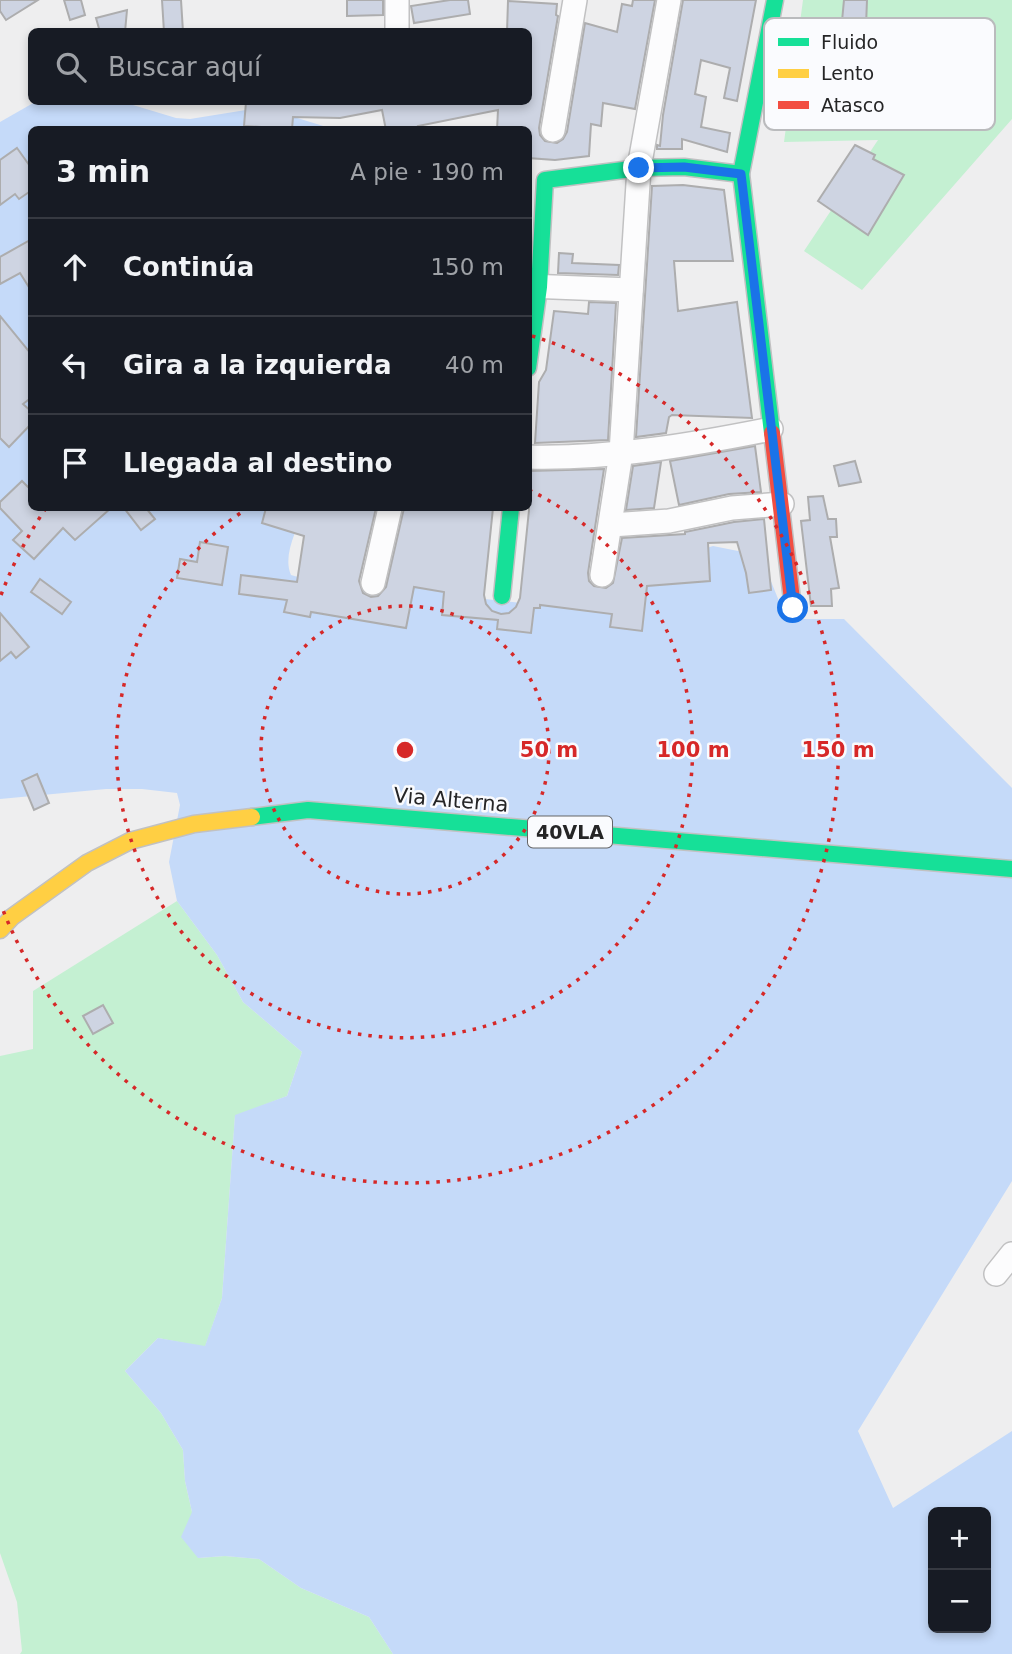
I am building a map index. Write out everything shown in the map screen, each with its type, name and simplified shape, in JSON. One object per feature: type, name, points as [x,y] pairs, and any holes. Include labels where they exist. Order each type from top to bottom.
[{"type":"street","points":[[397,0],[397,28]]},
{"type":"street","points":[[553,130],[575,0]]},
{"type":"street","points":[[602,575],[621,453],[639,168],[669,0]]},
{"type":"street","points":[[771,18],[775,0]]},
{"type":"street","points":[[764,56],[741,174],[793,608]]},
{"type":"street","points":[[532,314],[545,180],[639,168],[684,167],[741,174]]},
{"type":"street","points":[[534,287],[631,290]]},
{"type":"street","points":[[532,457],[570,458],[693,445],[771,429]]},
{"type":"street","points":[[611,524],[669,521],[732,508],[782,503]]},
{"type":"street","points":[[373,583],[389,511]]},
{"type":"street","points":[[502,596],[511,511]]},
{"type":"street","name":"Via Alterna","points":[[0,930],[12,917],[87,863],[130,841],[194,824],[308,810],[1012,869]]},
{"type":"street","points":[[996,1274],[1012,1254]]},
{"type":"green space","points":[[803,0],[1012,0],[1012,119],[862,290],[804,251],[878,140],[784,142],[786,130],[995,130],[995,18],[801,18]]},
{"type":"green space","points":[[177,901],[217,955],[243,1002],[302,1052],[287,1096],[235,1116],[222,1298],[205,1347],[158,1338],[125,1371],[161,1413],[183,1450],[185,1481],[198,1558],[225,1556],[259,1559],[301,1588],[369,1617],[393,1654],[20,1654],[22,1651],[17,1602],[0,1553],[0,1056],[33,1049],[33,991]]},
{"type":"water","points":[[30,105],[133,105],[176,118],[190,119],[246,110],[281,113],[323,126],[28,126],[28,511],[304,511],[288,559],[291,575],[312,581],[407,586],[476,598],[540,605],[611,578],[713,546],[748,553],[766,569],[783,611],[803,619],[844,619],[1012,788],[1012,1181],[858,1431],[893,1508],[1012,1431],[1012,1654],[393,1654],[369,1617],[301,1588],[259,1559],[225,1556],[198,1558],[181,1537],[192,1512],[185,1481],[183,1450],[161,1413],[125,1371],[158,1338],[205,1346],[222,1298],[235,1115],[287,1096],[302,1052],[243,1002],[217,955],[177,901],[169,862],[180,805],[177,793],[106,789],[0,799],[0,122]]},
{"type":"building","points":[[0,0],[38,0],[6,20],[0,11]]},
{"type":"building","points":[[64,0],[81,0],[85,15],[70,20]]},
{"type":"building","points":[[162,0],[181,0],[183,28],[164,28]]},
{"type":"building","points":[[347,0],[383,0],[383,15],[347,16]]},
{"type":"building","points":[[468,0],[470,14],[414,23],[411,6]]},
{"type":"building","points":[[633,0],[655,0],[635,109],[603,103],[601,126],[591,124],[589,156],[555,160],[532,158],[532,126],[497,126],[498,110],[418,126],[385,126],[382,110],[340,118],[293,117],[292,126],[244,126],[246,105],[532,105],[532,28],[507,28],[508,1],[557,4],[558,16],[539,128],[545,141],[557,143],[567,132],[585,23],[617,32],[622,4],[632,6]]},
{"type":"building","points":[[683,0],[756,0],[737,101],[724,98],[730,68],[701,60],[695,94],[706,97],[701,127],[730,133],[727,152],[682,139],[682,149],[657,149],[657,145],[660,146]]},
{"type":"building","points":[[844,0],[867,0],[866,18],[842,18]]},
{"type":"building","points":[[127,10],[125,28],[99,28],[96,18]]},
{"type":"building","points":[[855,145],[875,155],[873,159],[904,175],[868,235],[818,201]]},
{"type":"building","points":[[17,148],[28,163],[28,193],[19,199],[15,194],[0,205],[0,160]]},
{"type":"building","points":[[683,185],[724,190],[733,261],[674,261],[678,311],[737,302],[752,418],[672,415],[669,417],[666,433],[636,437],[652,186]]},
{"type":"building","points":[[28,241],[28,286],[20,273],[0,284],[0,257]]},
{"type":"building","points":[[559,253],[573,254],[572,263],[619,265],[618,275],[558,273]]},
{"type":"building","points":[[589,302],[616,303],[608,440],[535,443],[539,382],[546,370],[554,311],[588,314]]},
{"type":"building","points":[[0,316],[28,350],[28,400],[23,404],[28,408],[28,427],[9,447],[0,438]]},
{"type":"building","points":[[755,446],[761,492],[729,494],[679,505],[670,461]]},
{"type":"building","points":[[855,461],[861,482],[839,486],[834,466]]},
{"type":"building","points":[[661,462],[654,508],[626,510],[633,466]]},
{"type":"building","points":[[604,469],[588,573],[589,581],[594,586],[606,588],[613,583],[622,538],[685,534],[734,522],[764,519],[771,590],[749,593],[737,542],[708,543],[710,581],[647,586],[642,631],[610,627],[612,614],[540,605],[540,608],[534,608],[531,633],[497,629],[498,620],[442,615],[444,592],[414,587],[406,628],[311,612],[310,617],[284,612],[287,600],[239,594],[241,575],[297,582],[304,536],[262,523],[265,511],[375,511],[359,581],[363,593],[371,597],[378,596],[386,587],[403,511],[493,511],[484,595],[486,604],[492,611],[509,613],[520,598],[529,511],[532,511],[532,471]]},
{"type":"building","points":[[22,481],[28,487],[28,511],[108,511],[75,540],[63,528],[34,559],[13,540],[22,531],[0,508],[0,502]]},
{"type":"building","points":[[823,496],[828,519],[836,519],[837,537],[830,537],[839,588],[831,589],[832,606],[811,606],[801,521],[810,520],[808,497]]},
{"type":"building","points":[[126,511],[148,511],[155,519],[141,530]]},
{"type":"building","points":[[200,542],[228,547],[222,585],[177,578],[180,559],[197,562]]},
{"type":"building","points":[[40,579],[71,602],[62,614],[31,592]]},
{"type":"building","points":[[0,613],[29,647],[16,658],[11,652],[0,661]]},
{"type":"building","points":[[37,774],[49,803],[34,810],[22,781]]},
{"type":"building","points":[[103,1005],[113,1023],[93,1034],[83,1016]]},
{"type":"traffic: fast","points":[[771,18],[775,0]]},
{"type":"traffic: fast","points":[[764,56],[741,174],[772,433]]},
{"type":"traffic: fast","points":[[532,339],[539,287],[545,180],[639,168],[684,167],[741,174]]},
{"type":"traffic: fast","points":[[502,596],[511,511]]},
{"type":"traffic: fast","points":[[252,817],[308,810],[1012,869]]},
{"type":"traffic: slow","points":[[0,930],[12,917],[87,863],[130,841],[194,824],[252,817]]},
{"type":"traffic: jam","points":[[772,433],[793,608]]},
{"type":"route","points":[[639,168],[684,167],[741,174],[793,608]]}]
